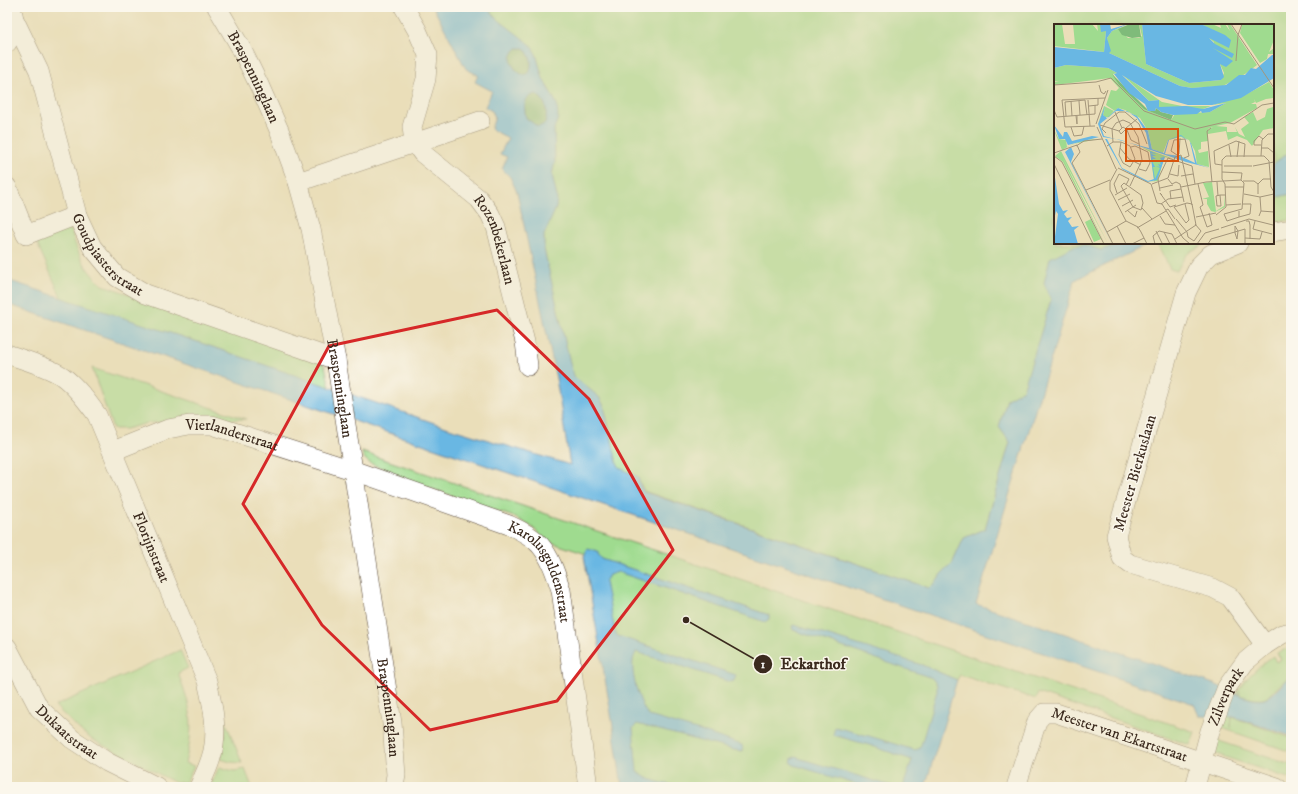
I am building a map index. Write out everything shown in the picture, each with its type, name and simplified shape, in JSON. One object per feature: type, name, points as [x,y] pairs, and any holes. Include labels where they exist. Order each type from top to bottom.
[{"type":"street","name":"Braspenninglaan","points":[[217,7],[241,48],[279,130],[298,182],[311,229],[337,367],[392,723],[396,774],[394,787]]},
{"type":"street","points":[[404,7],[417,30],[428,56],[426,79],[412,127],[414,142]]},
{"type":"street","points":[[7,43],[9,40],[13,13]]},
{"type":"street","name":"Goudpiasterstraat","points":[[13,13],[39,71],[77,215],[92,247],[117,277],[146,294],[337,367]]},
{"type":"street","points":[[298,182],[480,121]]},
{"type":"street","name":"Rozenbekerlaan","points":[[414,142],[422,153],[479,199],[490,214],[496,227],[525,342],[528,366]]},
{"type":"street","points":[[7,187],[26,235],[77,215]]},
{"type":"street","points":[[1274,232],[1291,229]]},
{"type":"street","name":"Meester Bierkuslaan","points":[[1236,244],[1211,254],[1199,266],[1186,293],[1116,536],[1122,558],[1130,564],[1213,588],[1230,597],[1265,645]]},
{"type":"street","name":"Florijnstraat","points":[[7,354],[62,376],[82,394],[97,415],[113,451],[206,681],[213,705],[215,733],[212,751],[199,787]]},
{"type":"street","name":"Vierlanderstraat","points":[[113,451],[168,428],[189,425],[212,425],[352,470]]},
{"type":"street","name":"Karolusguldenstraat","points":[[352,470],[509,525],[526,534],[540,545],[554,568],[561,590],[588,787]]},
{"type":"street","name":"Zilverpark","points":[[1195,787],[1203,762],[1212,724],[1227,687],[1245,662],[1265,645],[1282,634],[1291,632]]},
{"type":"street","name":"Dukaatstraat","points":[[7,647],[39,708],[72,739],[107,762],[157,787]]},
{"type":"street","name":"Meester van Ekartstraat","points":[[1016,787],[1037,721],[1044,713],[1056,712],[1277,787]]},
{"type":"highlighted area","points":[[497,310],[589,399],[673,550],[557,701],[430,730],[322,625],[243,504],[329,346]]},
{"type":"green space","points":[[486,7],[1291,7],[1291,151],[1274,163],[1274,24],[1054,24],[1054,244],[1121,244],[1101,250],[1084,245],[1044,283],[1051,300],[1023,391],[1007,399],[999,427],[1010,442],[985,529],[964,538],[952,564],[941,574],[934,585],[929,588],[644,491],[637,477],[620,468],[617,463],[604,406],[599,397],[573,376],[544,249],[544,235],[556,208],[557,197],[552,175],[555,161],[554,129],[558,118],[550,91],[543,79],[536,54]]},
{"type":"green space","points":[[517,48],[524,48],[531,60],[529,73],[523,75],[513,66],[511,59]]},
{"type":"green space","points":[[536,94],[540,97],[546,107],[545,124],[538,127],[526,118],[525,110],[526,100]]},
{"type":"green space","points":[[1291,194],[1291,220],[1274,223],[1274,198]]},
{"type":"green space","points":[[64,228],[71,230],[82,260],[91,274],[103,285],[319,361],[325,366],[330,388],[195,341],[62,299],[35,239]]},
{"type":"green space","points":[[1158,244],[1206,244],[1189,253],[1183,259],[1177,271],[1170,269]]},
{"type":"green space","points":[[92,368],[246,419],[148,423],[126,429],[113,429]]},
{"type":"green space","points":[[362,452],[1195,732],[1190,745],[1038,693],[1036,699],[960,675],[957,680],[922,665],[955,682],[920,787],[625,787],[590,558],[769,615],[547,541],[532,527],[514,517],[386,473],[387,470],[368,462],[363,456]]},
{"type":"green space","points":[[1291,647],[1291,678],[1265,698],[1259,699],[1239,695],[1240,691],[1232,715],[1231,728],[1232,717],[1291,738],[1291,752],[1219,727],[1240,687],[1247,679],[1262,664],[1273,656],[1276,662],[1281,659],[1277,653]]},
{"type":"green space","points":[[180,650],[188,668],[178,673],[189,707],[191,727],[185,763],[194,766],[186,782],[176,783],[93,740],[82,732],[55,706]]},
{"type":"green space","points":[[225,720],[242,763],[230,762],[221,759],[225,734]]},
{"type":"green space","points":[[1216,740],[1291,765],[1291,779],[1213,753]]},
{"type":"green space","points":[[219,767],[234,771],[245,769],[252,787],[210,787]]},
{"type":"water","points":[[433,7],[486,7],[500,21],[530,44],[536,54],[543,79],[557,104],[558,118],[554,129],[555,161],[552,175],[557,197],[556,208],[544,235],[544,249],[573,376],[599,397],[604,406],[617,463],[620,468],[638,477],[644,492],[929,588],[934,585],[941,574],[952,564],[964,538],[985,529],[1010,442],[999,427],[1007,399],[1023,390],[1051,300],[1044,283],[1050,258],[1074,246],[1084,245],[1101,250],[1121,244],[1149,244],[1075,280],[976,604],[1214,684],[1248,698],[1262,700],[1267,698],[1291,678],[1291,736],[1234,717],[1199,716],[1194,704],[7,304],[7,280],[195,341],[449,428],[570,465],[556,378],[517,192],[510,177],[502,169],[507,157],[500,154],[508,138],[491,129],[495,117],[492,111],[485,107],[492,91],[475,82],[478,75],[466,69]],"holes":[[[517,48],[524,48],[531,60],[531,63],[529,73],[523,75],[516,70],[511,59]],[[536,94],[540,97],[546,107],[546,115],[545,124],[538,127],[526,118],[525,103],[531,96]]]},
{"type":"water","points":[[1291,151],[1291,194],[1274,198],[1274,163]]},
{"type":"water","points":[[588,549],[598,552],[602,559],[769,615],[769,619],[765,622],[618,572],[609,575],[605,582],[615,632],[618,636],[736,675],[734,681],[730,682],[636,652],[633,659],[633,674],[639,698],[649,716],[742,745],[743,751],[734,750],[637,724],[633,728],[637,771],[641,775],[651,780],[680,787],[652,787],[639,783],[640,787],[622,787],[584,556]]},
{"type":"water","points":[[794,625],[922,665],[957,680],[925,787],[903,787],[912,760],[869,745],[833,735],[835,727],[914,750],[918,749],[921,745],[937,691],[937,685],[932,678],[793,630],[792,626]]},
{"type":"water","points":[[795,757],[895,787],[865,787],[794,765],[791,763],[792,758]]},
{"type":"place","name":"Eckarthof","points":[[686,620]]}]
